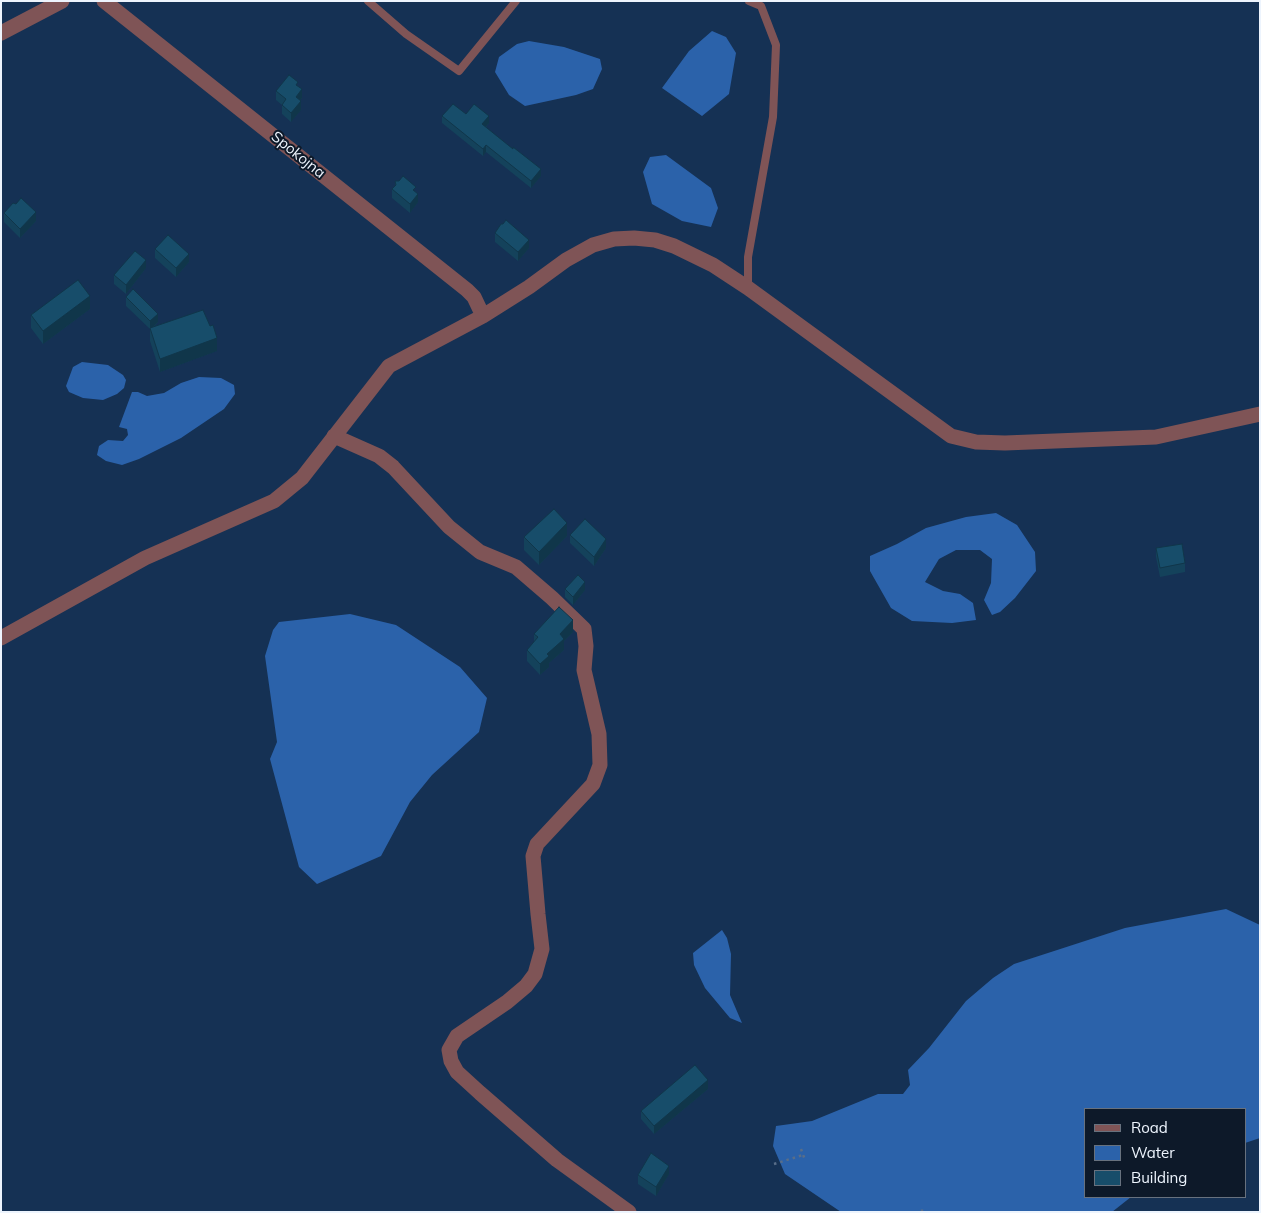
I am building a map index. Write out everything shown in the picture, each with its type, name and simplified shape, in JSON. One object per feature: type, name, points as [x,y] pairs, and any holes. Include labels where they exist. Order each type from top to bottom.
[{"type":"street","points":[[1,33],[62,1]]},
{"type":"street","name":"Spokojna","points":[[104,1],[466,290],[474,297],[483,316]]},
{"type":"street","points":[[1,638],[145,558],[274,500],[302,478],[389,366],[483,316],[529,287],[566,260],[593,245],[614,239],[655,240],[674,246],[713,266],[748,288],[951,436],[976,442],[1004,443],[1156,436],[1260,414]]},
{"type":"street","points":[[334,436],[379,456],[393,467],[449,527],[480,552],[516,567],[584,629],[586,646],[584,670],[599,734],[600,765],[594,784],[537,844],[533,856],[542,949],[535,974],[526,986],[507,1002],[457,1036],[449,1050],[451,1061],[457,1072],[480,1093],[558,1160],[629,1212]]},
{"type":"lane","points":[[368,1],[406,34],[459,71],[516,1]]},
{"type":"lane","points":[[748,288],[748,257],[774,117],[776,45],[761,6],[749,1]]},
{"type":"path","points":[[801,1148],[805,1160]]},
{"type":"path","points":[[774,1164],[803,1155]]},
{"type":"water","points":[[712,31],[726,37],[736,53],[729,94],[702,116],[662,88],[689,51]]},
{"type":"water","points":[[529,41],[564,47],[600,59],[602,69],[593,89],[576,95],[525,106],[509,95],[495,72],[499,57],[517,44]]},
{"type":"water","points":[[666,155],[711,188],[718,208],[711,227],[682,221],[652,204],[643,172],[650,157]]},
{"type":"water","points":[[82,362],[108,365],[123,375],[126,380],[124,388],[117,394],[103,400],[83,398],[69,392],[66,386],[73,367]]},
{"type":"water","points":[[199,377],[221,378],[234,385],[235,394],[224,409],[181,438],[139,459],[122,465],[106,461],[97,455],[99,446],[108,440],[123,441],[128,435],[127,429],[119,427],[132,392],[138,392],[147,396],[164,393],[181,383]]},
{"type":"water","points":[[996,513],[1017,525],[1035,552],[1036,571],[1015,598],[1000,612],[992,615],[984,600],[991,583],[992,559],[980,550],[956,550],[939,559],[925,582],[943,591],[960,594],[973,603],[976,620],[952,623],[912,621],[891,608],[870,571],[870,556],[926,528],[966,517]]},
{"type":"water","points":[[350,614],[396,625],[460,667],[487,698],[479,732],[432,775],[410,802],[381,856],[317,884],[299,867],[270,759],[277,742],[265,656],[273,630],[279,622]]},
{"type":"water","points":[[1226,909],[1260,925],[1260,1138],[1246,1143],[1246,1108],[1084,1108],[1084,1198],[1130,1198],[1112,1212],[841,1212],[785,1174],[773,1146],[776,1126],[812,1121],[878,1094],[903,1094],[910,1085],[908,1070],[929,1048],[966,1001],[993,978],[1014,964],[1125,928]]},
{"type":"water","points":[[722,930],[727,938],[731,954],[730,995],[742,1023],[730,1018],[705,988],[694,965],[693,953]]},
{"type":"building","points":[[289,75],[298,82],[296,85],[302,89],[296,97],[301,101],[291,113],[282,105],[286,99],[276,91]]},
{"type":"building","points":[[453,104],[466,114],[474,104],[489,116],[482,124],[541,169],[531,181],[486,145],[483,149],[442,116]]},
{"type":"building","points":[[403,176],[416,187],[413,190],[418,194],[410,204],[392,189],[396,185],[395,181],[399,181]]},
{"type":"building","points":[[21,198],[36,212],[20,229],[4,213],[13,203],[16,204]]},
{"type":"building","points":[[506,220],[529,240],[518,252],[495,233]]},
{"type":"building","points":[[168,235],[189,254],[176,268],[155,249]]},
{"type":"building","points":[[135,251],[146,260],[126,285],[114,275]]},
{"type":"building","points":[[78,280],[90,296],[43,331],[31,315]]},
{"type":"building","points":[[133,289],[158,314],[150,321],[126,297]]},
{"type":"building","points":[[203,310],[210,326],[213,325],[217,338],[160,359],[150,328]]},
{"type":"building","points":[[554,509],[567,523],[539,552],[524,537]]},
{"type":"building","points":[[585,519],[606,539],[594,557],[570,535]]},
{"type":"building","points":[[1182,544],[1185,563],[1160,568],[1156,548]]},
{"type":"building","points":[[578,575],[585,582],[573,597],[565,589]]},
{"type":"building","points":[[559,607],[573,620],[560,634],[564,639],[547,654],[549,656],[540,664],[527,650],[538,637],[534,634]]},
{"type":"building","points":[[695,1065],[708,1080],[654,1126],[641,1111]]},
{"type":"building","points":[[651,1153],[669,1166],[656,1187],[638,1175]]}]
